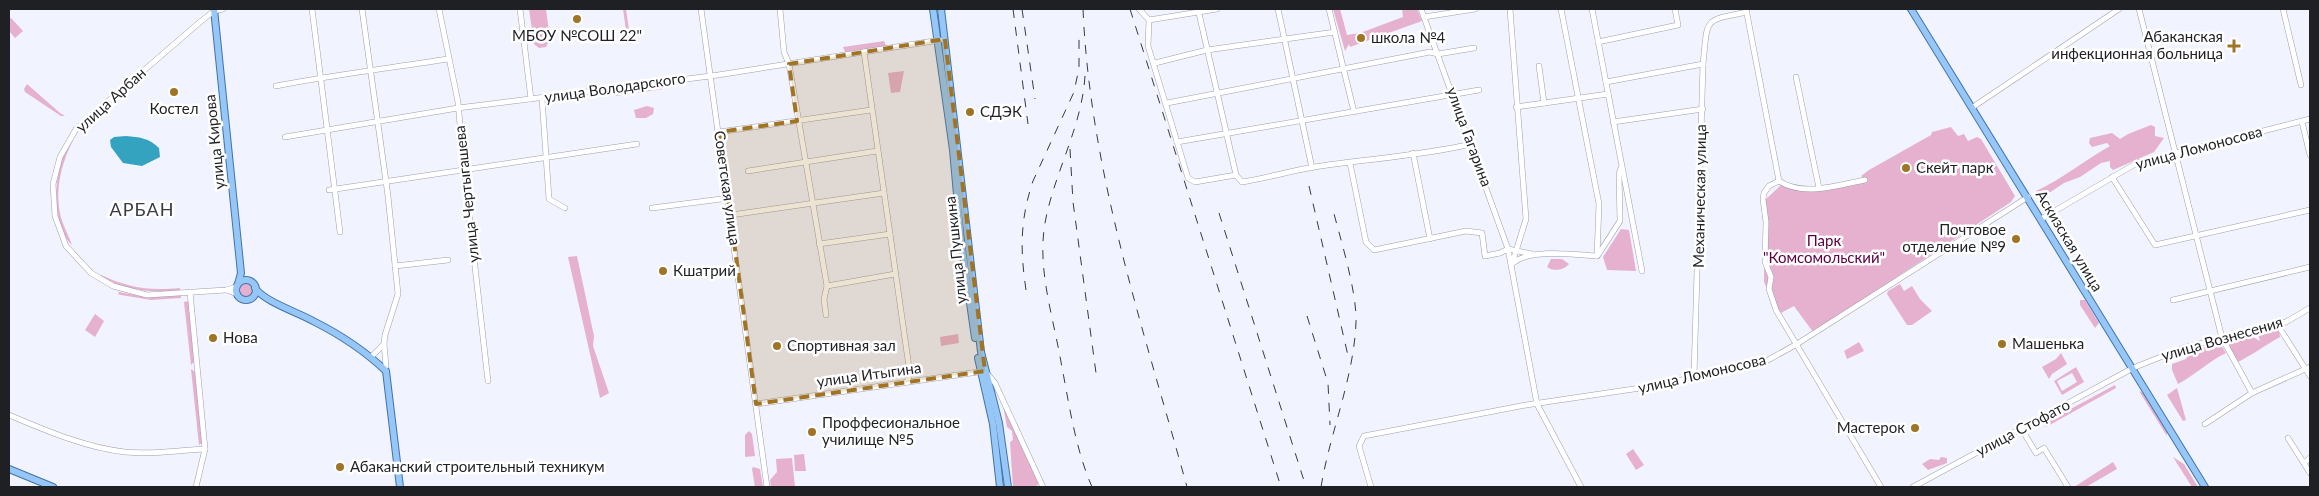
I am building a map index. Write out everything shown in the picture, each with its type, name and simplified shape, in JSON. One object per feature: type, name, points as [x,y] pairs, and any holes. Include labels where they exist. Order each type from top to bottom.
[{"type":"main road","name":"улица Пушкина","points":[[933,9],[953,150],[962,240],[993,424],[1000,487]]},
{"type":"main road","name":"улица Пушкина","points":[[941,9],[958,141],[966,237],[983,371],[999,422],[1008,487]]},
{"type":"main road","name":"Аскизская улица","points":[[1911,9],[1974,107],[2206,487]]},
{"type":"main road","name":"улица Кирова","points":[[214,10],[242,272]]},
{"type":"main road","points":[[242,272],[247,280],[263,296],[316,322],[371,357],[386,369],[400,487]]},
{"type":"main road","points":[[242,272],[237,288],[243,299],[263,296]]},
{"type":"main road","points":[[237,288],[247,280]]},
{"type":"main road","points":[[252,297],[255,288]]},
{"type":"main road","points":[[9,469],[53,487]]},
{"type":"street","points":[[214,10],[223,9]]},
{"type":"street","points":[[312,9],[328,132],[331,189],[340,232]]},
{"type":"street","points":[[362,9],[379,121],[395,266],[396,303],[384,344],[386,369]]},
{"type":"street","name":"улица Чертыгашева","points":[[439,9],[458,108],[488,381]]},
{"type":"street","points":[[520,9],[531,99]]},
{"type":"street","name":"Советская улица","points":[[702,9],[767,487]]},
{"type":"street","points":[[780,9],[784,52],[788,64],[827,286],[824,299],[826,315]]},
{"type":"street","points":[[1139,9],[1149,20],[1148,46],[1155,63],[1188,178],[1195,182],[1236,175]]},
{"type":"street","points":[[1149,20],[1198,10],[1217,9]]},
{"type":"street","points":[[1278,9],[1312,168]]},
{"type":"street","points":[[1329,9],[1354,112]]},
{"type":"street","name":"улица Гагарина","points":[[1421,9],[1508,249],[1537,404],[1581,487]]},
{"type":"street","points":[[1424,17],[1475,9]]},
{"type":"street","points":[[1510,9],[1516,108],[1526,219],[1512,265]]},
{"type":"street","points":[[1561,9],[1599,204],[1597,256]]},
{"type":"street","points":[[1592,9],[1642,271]]},
{"type":"street","points":[[1598,42],[1678,25],[1675,9]]},
{"type":"street","points":[[1974,107],[2119,9]]},
{"type":"street","points":[[2140,9],[2222,338],[2252,393]]},
{"type":"street","points":[[2283,9],[2301,85]]},
{"type":"street","name":"улица Арбан","points":[[214,10],[76,128],[60,157],[53,184],[55,216],[66,246],[91,273],[113,286],[129,292],[147,295],[237,288]]},
{"type":"street","points":[[1198,10],[1236,175],[1242,182],[1278,177],[1312,168],[1439,151],[1471,144]]},
{"type":"street","points":[[1747,10],[1779,182]]},
{"type":"street","name":"Механическая улица","points":[[1694,376],[1703,64],[1706,32],[1708,24],[1714,19],[1747,10]]},
{"type":"street","points":[[1155,63],[1208,50],[1336,32]]},
{"type":"street","name":"улица Володарского","points":[[285,137],[328,132],[379,121],[458,108],[711,76],[945,39]]},
{"type":"street","points":[[1166,103],[1293,80],[1430,52],[1438,54],[1474,48]]},
{"type":"street","points":[[864,52],[910,374],[907,382]]},
{"type":"street","points":[[276,86],[321,77],[372,72],[448,59]]},
{"type":"street","points":[[1606,82],[1703,64]]},
{"type":"street","points":[[1540,66],[1544,103]]},
{"type":"street","points":[[1796,77],[1820,188]]},
{"type":"street","points":[[1177,142],[1479,90]]},
{"type":"street","points":[[1516,108],[1608,94]]},
{"type":"street","points":[[542,98],[549,199],[565,208]]},
{"type":"street","points":[[1613,122],[1703,109]]},
{"type":"street","points":[[720,132],[871,110]]},
{"type":"street","name":"улица Ломоносова","points":[[2041,219],[2137,163],[2310,119]]},
{"type":"street","points":[[2302,122],[2310,155]]},
{"type":"street","points":[[331,189],[637,144]]},
{"type":"street","points":[[748,171],[877,151]]},
{"type":"street","points":[[1413,153],[1430,238]]},
{"type":"street","points":[[1350,163],[1366,242],[1374,250],[1466,231],[1482,233],[1485,256],[1508,249],[1532,254],[1597,256]]},
{"type":"street","points":[[1597,256],[1620,221],[1619,174],[1622,167]]},
{"type":"street","points":[[2112,177],[2155,245],[2196,238],[2310,210]]},
{"type":"street","points":[[1865,180],[1820,188],[1798,189],[1779,182],[1769,186],[1764,193],[1765,262],[1771,277],[1769,288],[1776,310],[1881,487]]},
{"type":"street","points":[[731,215],[884,193]]},
{"type":"street","name":"улица Ломоносова","points":[[1371,487],[1359,446],[1364,436],[1537,404],[1647,387],[1744,367],[1768,360],[1797,344],[2028,197]]},
{"type":"street","points":[[652,208],[729,198]]},
{"type":"street","points":[[819,244],[890,234]]},
{"type":"street","points":[[1512,265],[1520,257],[1532,254]]},
{"type":"street","points":[[395,266],[448,260]]},
{"type":"street","points":[[2173,300],[2310,267]]},
{"type":"street","points":[[827,286],[895,274]]},
{"type":"street","points":[[190,292],[205,449],[196,487]]},
{"type":"street","name":"улица Вознесения","points":[[2132,368],[2165,354],[2286,322],[2310,308]]},
{"type":"street","points":[[2277,324],[2308,369],[2310,376]]},
{"type":"street","points":[[371,357],[384,344]]},
{"type":"street","name":"улица Стофато","points":[[1913,487],[2132,368]]},
{"type":"street","points":[[2205,424],[2252,393],[2308,369]]},
{"type":"street","points":[[983,371],[994,383],[1043,487]]},
{"type":"street","name":"улица Итыгина","points":[[756,404],[983,371]]},
{"type":"street","points":[[9,415],[101,448],[155,454],[205,449]]},
{"type":"street","points":[[2021,428],[2036,453],[2044,448],[2068,487]]},
{"type":"street","points":[[2288,438],[2310,473]]},
{"type":"street","points":[[2304,463],[2310,458]]},
{"type":"highlighted area","points":[[945,39],[985,371],[756,404],[719,132],[797,121],[789,64]]},
{"type":"green space","points":[[529,9],[546,9],[550,39],[546,47],[539,48],[534,44]]},
{"type":"green space","points":[[623,9],[626,9],[631,44],[624,43],[621,31],[626,30]]},
{"type":"green space","points":[[1333,9],[1340,9],[1347,35],[1360,33],[1403,17],[1402,9],[1417,9],[1422,21],[1350,47],[1349,44],[1345,51]]},
{"type":"green space","points":[[11,18],[23,31],[15,38],[9,31],[9,19]]},
{"type":"green space","points":[[884,41],[886,46],[845,52],[843,47]]},
{"type":"green space","points":[[904,71],[900,92],[891,93],[888,73]]},
{"type":"green space","points":[[27,84],[65,116],[61,116],[25,92],[24,89]]},
{"type":"green space","points":[[662,84],[663,89],[615,96],[614,91]]},
{"type":"green space","points":[[647,106],[654,108],[653,114],[646,118],[636,118],[634,110]]},
{"type":"green space","points":[[2151,125],[2155,127],[2155,136],[2164,138],[2154,152],[2113,170],[2110,167],[2110,161],[2101,163],[2080,177],[2064,183],[2040,199],[2036,195],[2036,191],[2110,146],[2107,143],[2092,147],[2089,143],[2090,138],[2112,133],[2120,139]]},
{"type":"green space","name":"Парк \"Комсомольский\"","points":[[1951,127],[1958,136],[1964,134],[1968,141],[1977,137],[1981,139],[2015,196],[2011,202],[1813,332],[1794,306],[1779,314],[1764,282],[1766,199],[1781,185],[1803,190],[1814,190],[1866,181],[1861,176],[1869,170],[1931,135],[1932,132]]},
{"type":"green space","points":[[72,139],[63,166],[58,194],[61,217],[72,245],[62,229],[56,195],[61,162]]},
{"type":"green space","points":[[1621,229],[1629,230],[1636,271],[1607,270],[1603,257]]},
{"type":"green space","points":[[577,256],[594,336],[593,346],[609,393],[600,398],[568,257]]},
{"type":"green space","points":[[1551,259],[1562,259],[1569,264],[1562,269],[1556,270],[1547,267]]},
{"type":"green space","points":[[101,275],[139,288],[180,288],[180,290],[139,290],[119,285]]},
{"type":"green space","points":[[243,282],[249,282],[254,287],[252,296],[243,298],[238,293],[238,287]]},
{"type":"green space","points":[[1900,284],[1904,291],[1912,286],[1920,299],[1932,311],[1912,325],[1907,325],[1887,294],[1888,291]]},
{"type":"green space","points":[[119,292],[146,297],[181,295],[181,298],[151,300],[121,295],[118,294]]},
{"type":"green space","points":[[2080,300],[2085,300],[2099,323],[2095,328],[2080,305]]},
{"type":"green space","points":[[189,301],[195,361],[191,365],[184,302]]},
{"type":"green space","points":[[95,314],[104,321],[95,337],[85,330]]},
{"type":"green space","points":[[2275,329],[2279,332],[2280,337],[2236,363],[2227,342],[2229,340],[2249,335],[2260,341],[2258,334]]},
{"type":"green space","points":[[958,334],[959,343],[941,346],[940,337]]},
{"type":"green space","points":[[1859,342],[1864,351],[1847,359],[1844,351]]},
{"type":"green space","points":[[2220,343],[2226,353],[2178,384],[2172,370],[2172,364],[2186,359],[2191,350]]},
{"type":"green space","points":[[2061,353],[2067,364],[2052,374],[2049,379],[2042,367],[2056,359]]},
{"type":"green space","points":[[2076,367],[2084,382],[2062,395],[2054,381]],"holes":[[[2072,373],[2077,382],[2062,391],[2057,381]]]},
{"type":"green space","points":[[191,369],[195,372],[202,443],[199,445]]},
{"type":"green space","points":[[2115,385],[2116,388],[2046,427],[2043,424]]},
{"type":"green space","points":[[2177,388],[2186,420],[2183,421],[2167,395]]},
{"type":"green space","points":[[2139,391],[2143,393],[2167,432],[2167,436]]},
{"type":"green space","points":[[1003,406],[1039,483],[1036,487],[1013,487],[1010,442],[1013,440],[1012,431],[1007,427]]},
{"type":"green space","points":[[749,431],[752,434],[755,456],[745,457],[745,435]]},
{"type":"green space","points":[[1633,449],[1644,465],[1636,470],[1626,454]]},
{"type":"green space","points":[[804,454],[806,471],[795,471],[794,455]]},
{"type":"green space","points":[[1941,457],[1947,458],[1947,463],[1928,470],[1922,464],[1930,459],[1939,460]]},
{"type":"green space","points":[[2173,457],[2184,464],[2198,487],[2192,487]]},
{"type":"green space","points":[[792,458],[795,487],[771,487],[770,480],[777,472],[776,459]]},
{"type":"green space","points":[[2113,462],[2117,469],[2086,487],[2074,487]]},
{"type":"green space","points":[[753,467],[760,469],[763,487],[755,487]]},
{"type":"water","points":[[126,136],[148,140],[159,148],[160,157],[142,166],[123,163],[111,147],[110,140],[114,137]]},
{"type":"railway","points":[[1013,9],[1028,124]]},
{"type":"railway","points":[[1022,9],[1035,99]]},
{"type":"railway","points":[[1083,9],[1096,131],[1108,191],[1137,310],[1187,487]]},
{"type":"railway","points":[[1130,9],[1281,487]]},
{"type":"railway","points":[[1026,290],[1022,248],[1023,222],[1033,181],[1074,92],[1079,68],[1079,39]]},
{"type":"railway","points":[[1085,76],[1079,113],[1049,204],[1043,240],[1043,258],[1047,292],[1073,425],[1081,457],[1092,487]]},
{"type":"railway","points":[[1070,149],[1073,202],[1096,373]]},
{"type":"railway","points":[[1309,186],[1349,360]]},
{"type":"railway","points":[[1321,487],[1351,364],[1356,322],[1356,309],[1351,280],[1332,206]]},
{"type":"railway","points":[[1219,213],[1306,487]]},
{"type":"railway","points":[[1307,316],[1328,383],[1330,425]]},
{"type":"place","name":"МБОУ №СОШ 22\"","points":[[577,19]]},
{"type":"place","name":"школа №4","points":[[1361,38]]},
{"type":"place","name":"Абаканская инфекционная больница","points":[[2234,46]]},
{"type":"place","name":"Костел","points":[[174,92]]},
{"type":"place","name":"СДЭК","points":[[970,112]]},
{"type":"place","name":"Скейт парк","points":[[1906,168]]},
{"type":"place","name":"Почтовое отделение №9","points":[[2016,239]]},
{"type":"place","name":"Кшатрий","points":[[663,271]]},
{"type":"place","name":"Нова","points":[[213,338]]},
{"type":"place","name":"Машенька","points":[[2002,344]]},
{"type":"place","name":"Спортивная зал","points":[[777,346]]},
{"type":"place","name":"Мастерок","points":[[1915,428]]},
{"type":"place","name":"Проффесиональное училище №5","points":[[812,432]]},
{"type":"place","name":"Абаканский строительный техникум","points":[[340,467]]},
{"type":"district","name":"АРБАН","points":[[142,210]]}]
